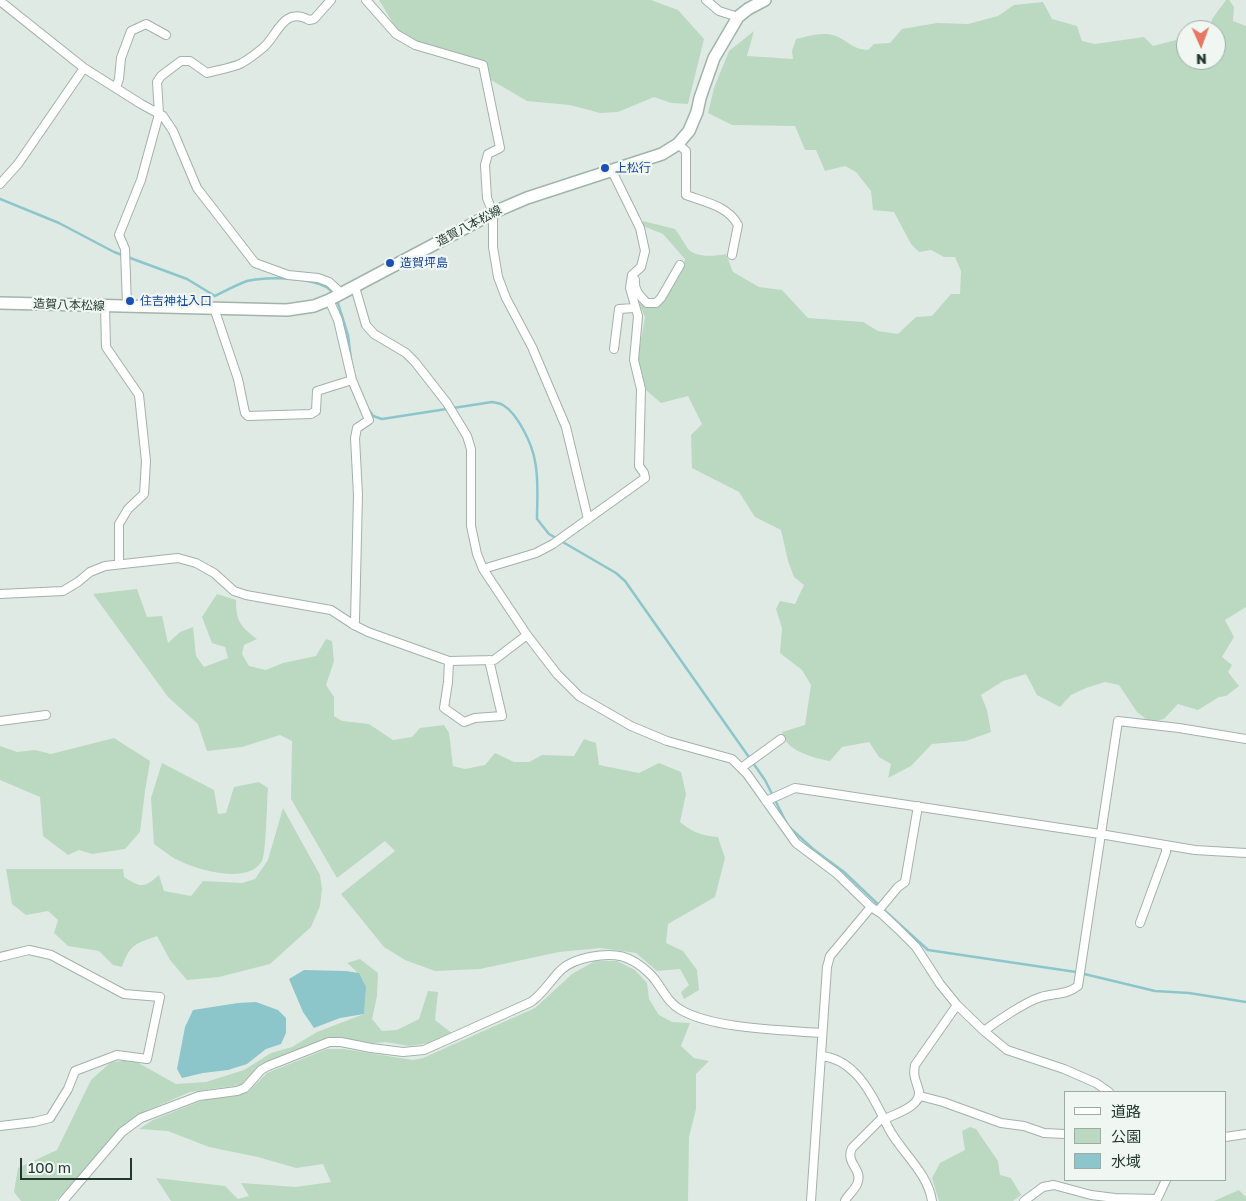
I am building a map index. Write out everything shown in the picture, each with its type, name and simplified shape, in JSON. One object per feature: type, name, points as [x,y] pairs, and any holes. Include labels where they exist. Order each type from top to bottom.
[{"type":"main road","name":"造賀八本松線","points":[[0,303],[287,310],[314,306],[336,297],[493,213],[527,198],[662,154],[678,144],[689,131],[714,58],[738,17],[765,0]]},
{"type":"street","points":[[127,306],[125,249],[119,235],[141,180],[159,114],[157,82],[161,76],[181,60],[190,62],[207,73],[241,63],[265,46],[282,22],[302,16],[309,20],[314,19],[331,0]]},
{"type":"street","points":[[366,0],[396,34],[415,45],[483,65],[500,148],[488,154],[486,164],[487,198],[493,213],[493,247],[498,277],[519,326],[532,346],[566,427],[588,518]]},
{"type":"street","points":[[706,0],[720,11],[738,17]]},
{"type":"street","points":[[0,1],[84,68],[141,104],[164,116],[174,131],[197,188],[255,263],[288,274],[318,278],[329,282],[336,297],[338,320],[352,380],[369,420],[357,428],[355,438],[358,496],[354,625]]},
{"type":"street","points":[[116,88],[121,58],[131,31],[146,24],[166,35]]},
{"type":"street","points":[[0,184],[18,164],[84,68]]},
{"type":"street","points":[[678,144],[686,151],[686,195],[726,210],[734,217],[738,225],[732,254]]},
{"type":"street","points":[[483,569],[536,553],[553,544],[645,478],[639,466],[641,389],[634,360],[638,316],[634,308],[630,288],[632,275],[641,267],[645,251],[643,240],[627,200],[612,171]]},
{"type":"street","points":[[632,275],[635,277],[634,286],[638,295],[647,303],[656,303],[662,298],[680,265]]},
{"type":"street","points":[[355,287],[366,325],[374,334],[406,353],[415,362],[447,404],[467,436],[471,449],[471,526],[477,554],[483,569],[557,674],[579,696],[631,726],[667,741],[732,759],[744,766],[796,843],[836,873],[916,947],[940,984],[957,1005],[984,1031],[1007,1050],[1064,1069],[1096,1083],[1108,1091]]},
{"type":"street","points":[[105,306],[106,346],[139,395],[146,461],[144,494],[128,509],[119,524],[119,564]]},
{"type":"street","points":[[214,308],[215,316],[238,379],[245,413],[248,416],[311,414],[316,411],[317,391],[352,380]]},
{"type":"street","points":[[614,349],[619,309],[634,308]]},
{"type":"street","points":[[0,594],[63,591],[90,572],[106,566],[178,558],[196,563],[214,573],[234,591],[331,610],[354,625],[448,661],[494,660],[527,634]]},
{"type":"street","points":[[448,661],[448,682],[444,708],[464,722],[475,718],[502,716],[490,660]]},
{"type":"street","points":[[0,721],[46,715]]},
{"type":"street","points":[[984,1031],[1040,997],[1071,992],[1078,986],[1118,721],[1180,728],[1246,739]]},
{"type":"street","points":[[744,766],[781,739]]},
{"type":"street","points":[[764,796],[780,794],[795,788],[1195,850],[1246,853]]},
{"type":"street","points":[[811,1201],[827,967],[830,956],[874,909],[905,882],[918,806]]},
{"type":"street","points":[[1140,922],[1166,852],[1166,845]]},
{"type":"street","points":[[0,956],[29,950],[51,955],[124,994],[160,997],[147,1059],[117,1055],[75,1071],[68,1089],[50,1118],[0,1126]]},
{"type":"street","points":[[63,1201],[122,1132],[141,1118],[199,1096],[237,1091],[245,1088],[261,1070],[268,1066],[329,1042],[341,1042],[404,1052],[414,1052],[432,1047],[532,1002],[568,964],[586,957],[618,954],[631,959],[655,979],[667,1000],[681,1010],[695,1016],[724,1024],[822,1033]]},
{"type":"street","points":[[845,1201],[858,1184],[859,1179],[851,1160],[850,1153],[852,1148],[880,1120],[916,1103],[920,1096],[913,1075],[915,1065],[957,1005]]},
{"type":"street","points":[[821,1056],[828,1056],[846,1065],[857,1075],[890,1130],[926,1180],[932,1201]]},
{"type":"street","points":[[920,1096],[943,1102],[1001,1123],[1024,1126],[1044,1133],[1064,1134]]},
{"type":"street","points":[[1226,1137],[1246,1134]]},
{"type":"street","points":[[1024,1201],[1043,1187],[1054,1185],[1099,1196],[1157,1199],[1166,1181]]},
{"type":"green space","points":[[379,0],[651,0],[678,10],[704,39],[688,104],[671,103],[654,97],[618,112],[600,113],[570,105],[527,101],[491,80],[485,63],[416,43],[399,33]]},
{"type":"green space","points":[[1226,0],[1229,0],[1234,7],[1233,21],[1246,26],[1246,607],[1225,620],[1234,637],[1222,657],[1232,665],[1228,672],[1239,686],[1226,696],[1219,697],[1198,710],[1178,704],[1164,719],[1150,722],[1137,712],[1119,685],[1105,682],[1086,688],[1071,695],[1060,707],[1037,695],[1026,674],[1003,681],[981,695],[987,710],[991,732],[966,741],[932,744],[911,766],[888,778],[891,764],[879,757],[869,742],[842,747],[830,761],[809,756],[794,749],[784,739],[782,732],[805,725],[811,685],[802,670],[780,653],[782,628],[776,609],[780,601],[795,604],[804,585],[794,577],[788,561],[781,530],[755,517],[739,492],[692,468],[691,435],[702,424],[688,396],[661,403],[646,390],[638,357],[645,317],[639,303],[652,308],[663,303],[682,271],[685,259],[663,234],[643,226],[643,221],[675,229],[693,253],[712,256],[726,254],[733,272],[759,287],[782,290],[808,318],[863,322],[878,331],[898,334],[916,317],[932,316],[951,294],[960,294],[961,271],[955,257],[944,257],[931,250],[919,252],[911,244],[894,212],[873,210],[871,191],[856,172],[845,166],[825,171],[816,150],[805,150],[795,126],[732,125],[708,113],[714,88],[729,51],[754,31],[747,56],[793,59],[792,51],[796,39],[821,34],[836,36],[855,47],[868,50],[874,44],[890,43],[902,29],[937,23],[968,24],[998,16],[1014,5],[1043,2],[1052,19],[1077,26],[1082,41],[1095,44],[1144,37],[1153,46],[1176,40],[1176,70],[1226,70],[1226,20],[1212,19]]},
{"type":"green space","points":[[137,589],[147,617],[162,616],[168,643],[180,632],[193,627],[196,656],[204,667],[228,658],[225,647],[212,643],[202,617],[217,594],[236,600],[240,622],[257,639],[244,645],[242,654],[249,666],[266,670],[283,663],[316,656],[326,639],[332,641],[334,661],[326,685],[334,697],[334,716],[342,721],[369,724],[393,740],[412,737],[420,728],[444,725],[449,733],[453,766],[465,769],[485,765],[495,753],[514,762],[529,762],[542,755],[574,756],[584,739],[596,743],[599,765],[639,773],[659,763],[681,772],[686,794],[680,822],[698,833],[718,837],[725,858],[715,897],[668,924],[666,943],[683,951],[697,970],[699,990],[684,999],[681,992],[689,985],[680,969],[657,971],[636,953],[600,948],[559,952],[480,969],[435,971],[405,960],[384,947],[341,894],[395,851],[385,841],[337,878],[291,799],[292,741],[280,735],[242,747],[207,751],[198,724],[168,697],[93,594]]},
{"type":"green space","points":[[114,738],[150,761],[140,832],[125,849],[92,854],[79,850],[68,855],[43,836],[40,797],[0,780],[0,746],[17,752],[35,750],[51,754]]},
{"type":"green space","points":[[162,763],[214,790],[218,814],[226,813],[234,787],[259,782],[268,788],[263,856],[262,861],[255,868],[245,873],[233,874],[206,870],[181,862],[154,844],[151,798]]},
{"type":"green space","points":[[283,808],[320,875],[322,889],[320,906],[311,927],[270,964],[219,977],[187,980],[170,960],[157,936],[134,946],[122,967],[113,965],[99,951],[68,946],[54,933],[58,920],[48,911],[26,915],[12,904],[6,869],[123,869],[124,877],[139,885],[150,882],[159,875],[164,891],[191,896],[203,881],[242,883],[255,879],[268,860]]},
{"type":"green space","points":[[360,959],[378,973],[377,996],[372,1019],[382,1031],[397,1030],[419,1019],[428,991],[438,992],[435,1020],[453,1034],[429,1043],[409,1046],[386,1042],[365,1044],[346,1039],[329,1038],[259,1068],[241,1085],[190,1092],[139,1114],[120,1129],[56,1201],[21,1201],[14,1192],[18,1168],[57,1150],[91,1080],[111,1062],[133,1060],[176,1084],[206,1082],[244,1070],[271,1053],[292,1047],[317,1032],[364,1014],[365,991],[363,980],[347,963]]},
{"type":"green space","points":[[595,961],[617,961],[635,970],[647,983],[649,999],[659,1015],[672,1022],[690,1023],[681,1046],[694,1058],[709,1061],[696,1074],[696,1109],[689,1137],[688,1201],[171,1201],[156,1178],[225,1186],[238,1199],[249,1196],[241,1183],[296,1187],[331,1182],[323,1164],[296,1168],[258,1157],[209,1147],[168,1131],[139,1129],[153,1120],[206,1099],[231,1097],[248,1092],[267,1073],[327,1049],[344,1049],[413,1060],[423,1058],[535,1008],[572,974]]},
{"type":"green space","points":[[970,1127],[976,1129],[998,1161],[1000,1175],[1011,1178],[1021,1195],[1013,1201],[939,1201],[932,1178],[940,1163],[965,1150],[962,1131]]},
{"type":"green space","points":[[1239,1190],[1246,1197],[1246,1201],[1214,1201]]},
{"type":"water","points":[[304,970],[359,973],[366,987],[364,1014],[340,1018],[314,1028],[303,1012],[289,979]]},
{"type":"water","points":[[256,1002],[278,1010],[286,1018],[286,1033],[281,1044],[266,1049],[247,1064],[228,1070],[182,1078],[177,1069],[185,1027],[193,1010]]},
{"type":"waterway","points":[[0,199],[59,223],[114,252],[187,279],[215,296],[247,281],[267,278],[294,279],[319,284],[334,295]]},
{"type":"waterway","points":[[337,300],[348,335],[351,360]]},
{"type":"waterway","points":[[367,407],[373,416],[382,419],[492,402],[502,404],[509,409],[524,430],[533,454],[538,490],[537,519],[549,534],[616,573],[625,581],[765,780],[788,826],[813,849],[844,872],[928,950],[1076,972],[1155,991],[1189,993],[1246,1002]]},
{"type":"place","name":"上松行","points":[[605,168]]},
{"type":"place","name":"造賀坪島","points":[[390,263]]},
{"type":"place","name":"住吉神社入口","points":[[130,301]]}]
